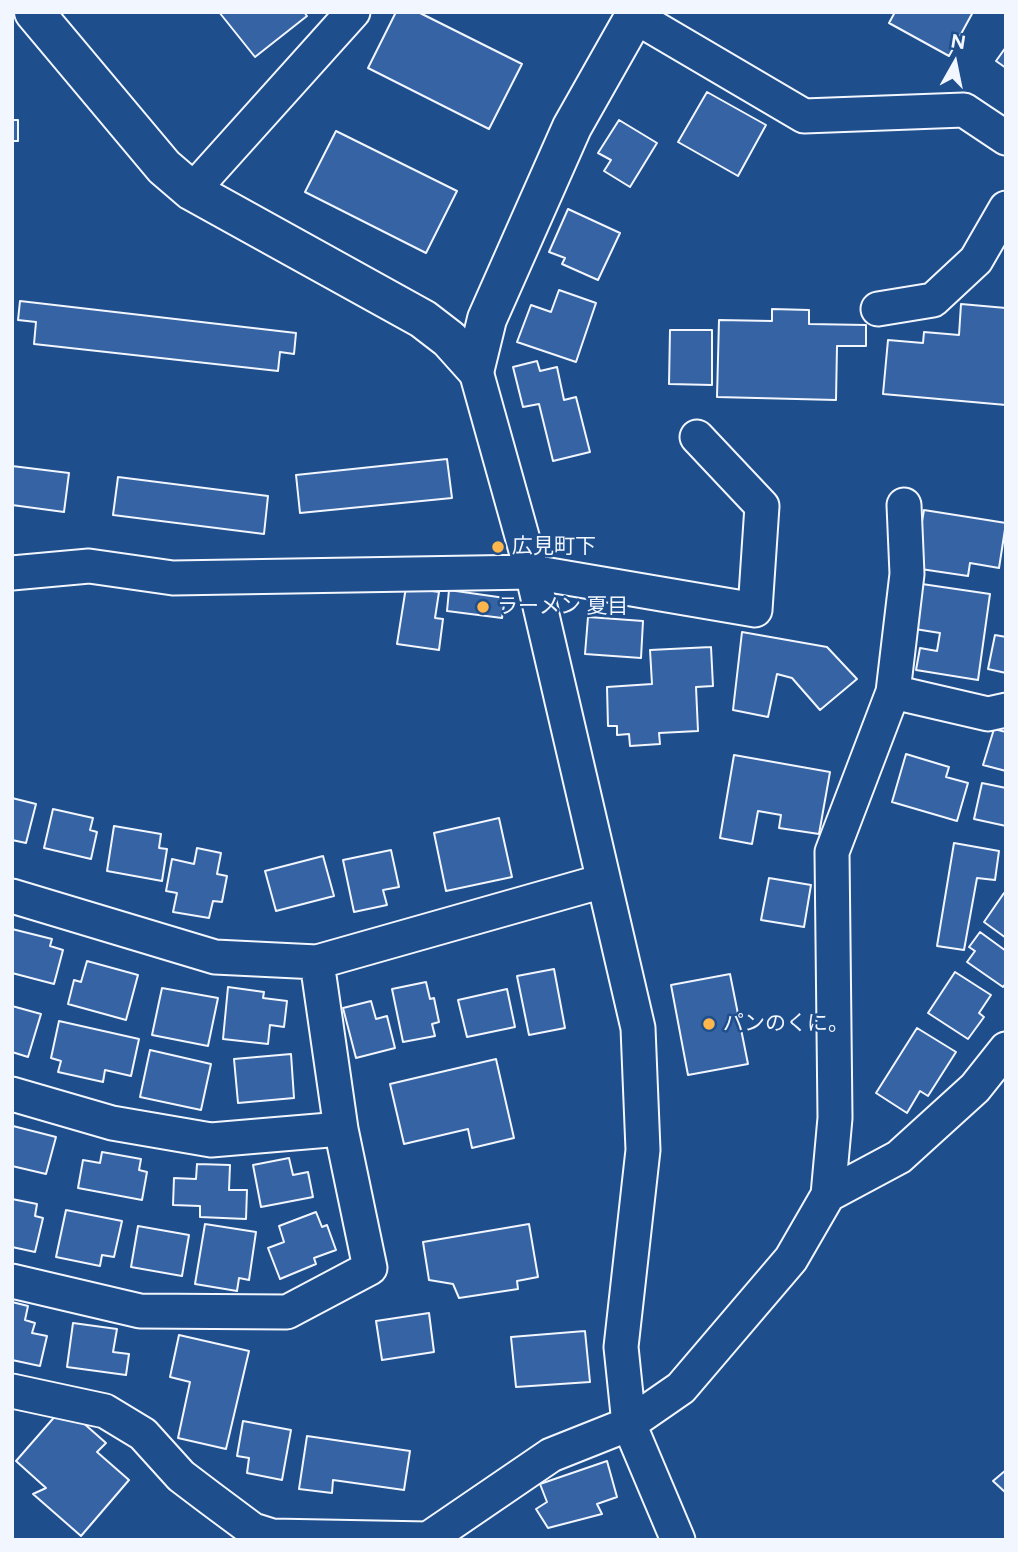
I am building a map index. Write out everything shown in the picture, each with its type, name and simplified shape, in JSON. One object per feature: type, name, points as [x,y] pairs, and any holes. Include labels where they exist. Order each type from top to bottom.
[{"type":"street","points":[[34,12],[164,167],[192,191],[423,319],[449,339],[475,368],[532,572],[638,1028],[643,1150],[621,1347],[629,1424],[678,1540]]},
{"type":"street","points":[[192,191],[354,12]]},
{"type":"street","points":[[475,368],[487,319],[572,127],[636,14],[804,116],[964,110],[1006,138]]},
{"type":"street","points":[[877,309],[933,300],[975,260],[1006,208]]},
{"type":"street","points":[[12,573],[89,566],[173,579],[532,572],[755,610],[762,506],[696,438]]},
{"type":"street","points":[[12,1391],[105,1411],[143,1434],[181,1476],[264,1538],[356,1540],[428,1539],[551,1455],[629,1424],[681,1388],[791,1259],[828,1195],[835,1118],[832,852],[893,692],[907,574],[904,505]]},
{"type":"street","points":[[893,692],[988,714],[1006,710]]},
{"type":"street","points":[[12,896],[215,957],[317,962],[603,881]]},
{"type":"street","points":[[12,1281],[141,1311],[287,1312],[370,1268],[341,1129],[317,962]]},
{"type":"street","points":[[828,1195],[899,1157],[975,1088],[1006,1049]]},
{"type":"street","points":[[12,1094],[112,1123],[211,1140],[341,1129]]},
{"type":"building","points":[[219,12],[304,12],[307,16],[255,57]]},
{"type":"building","points":[[396,12],[418,12],[522,64],[489,129],[368,68]]},
{"type":"building","points":[[895,12],[973,12],[949,56],[889,23]]},
{"type":"building","points":[[1006,47],[1006,68],[996,61]]},
{"type":"building","points":[[707,92],[766,125],[738,176],[678,142]]},
{"type":"building","points":[[12,120],[18,120],[18,141],[12,141]]},
{"type":"building","points":[[619,120],[657,143],[630,187],[604,171],[611,160],[598,153]]},
{"type":"building","points":[[336,131],[457,191],[426,253],[305,192]]},
{"type":"building","points":[[568,209],[620,233],[598,280],[562,264],[565,258],[549,252]]},
{"type":"building","points":[[559,290],[596,303],[576,362],[517,342],[531,305],[551,312]]},
{"type":"building","points":[[20,301],[296,333],[294,354],[280,352],[278,371],[34,344],[36,322],[18,320]]},
{"type":"building","points":[[961,304],[1006,308],[1006,405],[883,394],[888,340],[923,343],[924,332],[959,335]]},
{"type":"building","points":[[772,309],[809,310],[809,324],[866,325],[866,346],[837,346],[836,400],[717,397],[719,320],[772,321]]},
{"type":"building","points":[[670,330],[712,330],[712,385],[669,384]]},
{"type":"building","points":[[537,361],[540,371],[557,367],[564,400],[576,397],[590,452],[553,461],[539,404],[523,407],[513,367]]},
{"type":"building","points":[[447,459],[452,498],[300,513],[296,475]]},
{"type":"building","points":[[12,466],[69,473],[64,512],[12,505]]},
{"type":"building","points":[[118,477],[268,496],[264,534],[113,515]]},
{"type":"building","points":[[924,510],[1006,523],[999,568],[970,563],[968,576],[914,568]]},
{"type":"building","points":[[922,584],[990,594],[978,680],[916,670],[920,648],[937,651],[940,633],[915,629]]},
{"type":"building","points":[[406,587],[439,592],[435,618],[443,619],[439,650],[397,644]]},
{"type":"building","points":[[449,590],[505,598],[502,618],[447,611]]},
{"type":"building","points":[[588,617],[643,621],[641,658],[585,654]]},
{"type":"building","points":[[742,632],[827,647],[857,679],[820,710],[792,678],[777,674],[768,717],[733,710]]},
{"type":"building","points":[[995,635],[1006,637],[1006,673],[988,669]]},
{"type":"building","points":[[711,647],[713,686],[696,687],[698,731],[659,733],[660,744],[630,746],[629,734],[617,735],[617,726],[608,726],[607,687],[652,684],[650,650]]},
{"type":"building","points":[[994,729],[1006,732],[1006,771],[983,765]]},
{"type":"building","points":[[906,754],[949,767],[946,777],[968,783],[957,821],[892,802]]},
{"type":"building","points":[[734,755],[830,772],[819,834],[779,828],[781,815],[758,811],[752,844],[720,838]]},
{"type":"building","points":[[982,783],[1006,788],[1006,826],[974,819]]},
{"type":"building","points":[[12,798],[36,804],[26,843],[12,840]]},
{"type":"building","points":[[53,809],[93,818],[90,830],[97,832],[91,859],[44,848]]},
{"type":"building","points":[[499,818],[512,877],[446,891],[434,833]]},
{"type":"building","points":[[114,826],[161,834],[159,848],[167,849],[162,881],[107,871]]},
{"type":"building","points":[[954,843],[999,851],[995,880],[977,878],[964,950],[937,946]]},
{"type":"building","points":[[197,848],[221,853],[217,874],[227,876],[222,902],[213,901],[209,918],[173,912],[177,893],[166,891],[172,859],[194,864]]},
{"type":"building","points":[[391,850],[399,887],[383,890],[387,905],[354,912],[343,860]]},
{"type":"building","points":[[323,856],[334,896],[276,911],[265,871]]},
{"type":"building","points":[[769,878],[811,885],[804,927],[761,920]]},
{"type":"building","points":[[1004,893],[1006,894],[1006,938],[984,922]]},
{"type":"building","points":[[12,929],[52,939],[50,946],[63,950],[54,984],[12,973]]},
{"type":"building","points":[[980,932],[1006,951],[1006,983],[1003,987],[967,962],[975,951],[969,947]]},
{"type":"building","points":[[87,961],[138,975],[126,1020],[68,1004],[74,980],[81,982]]},
{"type":"building","points":[[554,969],[565,1028],[529,1035],[517,976]]},
{"type":"building","points":[[955,972],[991,995],[979,1013],[984,1017],[968,1039],[928,1013]]},
{"type":"building","name":"パンのくに。","points":[[730,974],[748,1064],[688,1075],[671,985]]},
{"type":"building","points":[[426,982],[430,999],[434,998],[439,1022],[432,1024],[435,1036],[403,1042],[392,989]]},
{"type":"building","points":[[228,987],[264,992],[263,998],[287,1001],[284,1027],[270,1025],[268,1044],[223,1039]]},
{"type":"building","points":[[162,988],[218,998],[208,1046],[152,1035]]},
{"type":"building","points":[[507,989],[515,1027],[467,1037],[458,1000]]},
{"type":"building","points":[[371,1001],[376,1019],[387,1016],[395,1048],[356,1058],[343,1008]]},
{"type":"building","points":[[12,1006],[41,1014],[28,1057],[12,1052]]},
{"type":"building","points":[[59,1021],[139,1039],[131,1076],[105,1070],[103,1082],[58,1072],[61,1061],[51,1058]]},
{"type":"building","points":[[917,1028],[956,1052],[928,1096],[920,1091],[907,1113],[876,1093]]},
{"type":"building","points":[[150,1050],[211,1064],[201,1110],[140,1097]]},
{"type":"building","points":[[291,1054],[294,1098],[238,1103],[234,1059]]},
{"type":"building","points":[[496,1059],[514,1138],[472,1148],[468,1129],[404,1144],[390,1084]]},
{"type":"building","points":[[13,1126],[56,1137],[46,1174],[12,1166]]},
{"type":"building","points":[[102,1152],[141,1159],[139,1170],[147,1172],[142,1200],[78,1188],[83,1160],[100,1163]]},
{"type":"building","points":[[289,1158],[293,1175],[308,1172],[313,1197],[261,1207],[253,1165]]},
{"type":"building","points":[[197,1164],[230,1165],[229,1190],[247,1190],[246,1219],[200,1217],[200,1206],[173,1205],[174,1178],[196,1179]]},
{"type":"building","points":[[12,1199],[37,1204],[35,1216],[43,1218],[35,1252],[12,1247]]},
{"type":"building","points":[[66,1210],[122,1221],[114,1257],[102,1255],[100,1266],[56,1257]]},
{"type":"building","points":[[316,1212],[322,1227],[327,1225],[336,1250],[314,1258],[316,1264],[280,1279],[268,1248],[284,1242],[279,1226]]},
{"type":"building","points":[[205,1224],[256,1232],[249,1280],[239,1278],[237,1291],[195,1284]]},
{"type":"building","points":[[529,1224],[538,1277],[517,1281],[518,1289],[459,1298],[453,1284],[429,1280],[423,1242]]},
{"type":"building","points":[[138,1226],[189,1235],[182,1276],[131,1267]]},
{"type":"building","points":[[12,1302],[28,1306],[25,1320],[35,1323],[32,1333],[47,1336],[40,1366],[12,1360]]},
{"type":"building","points":[[429,1313],[434,1352],[382,1360],[376,1321]]},
{"type":"building","points":[[73,1323],[117,1329],[113,1352],[129,1354],[126,1375],[67,1367]]},
{"type":"building","points":[[585,1331],[590,1382],[516,1387],[511,1337]]},
{"type":"building","points":[[179,1335],[249,1351],[226,1449],[178,1438],[190,1382],[170,1377]]},
{"type":"building","points":[[64,1406],[106,1443],[97,1452],[129,1480],[81,1536],[33,1494],[46,1488],[16,1461]]},
{"type":"building","points":[[243,1421],[291,1430],[282,1480],[247,1473],[249,1458],[237,1456]]},
{"type":"building","points":[[307,1436],[410,1451],[404,1490],[333,1480],[332,1493],[299,1489]]},
{"type":"building","points":[[607,1461],[617,1497],[597,1504],[602,1514],[548,1528],[536,1509],[547,1502],[540,1484]]},
{"type":"building","points":[[1006,1470],[1006,1493],[993,1481]]},
{"type":"place","name":"広見町下","points":[[498,547]]},
{"type":"place","name":"ラーメン 夏目","points":[[483,607]]},
{"type":"place","name":"パンのくに。","points":[[709,1024]]}]
